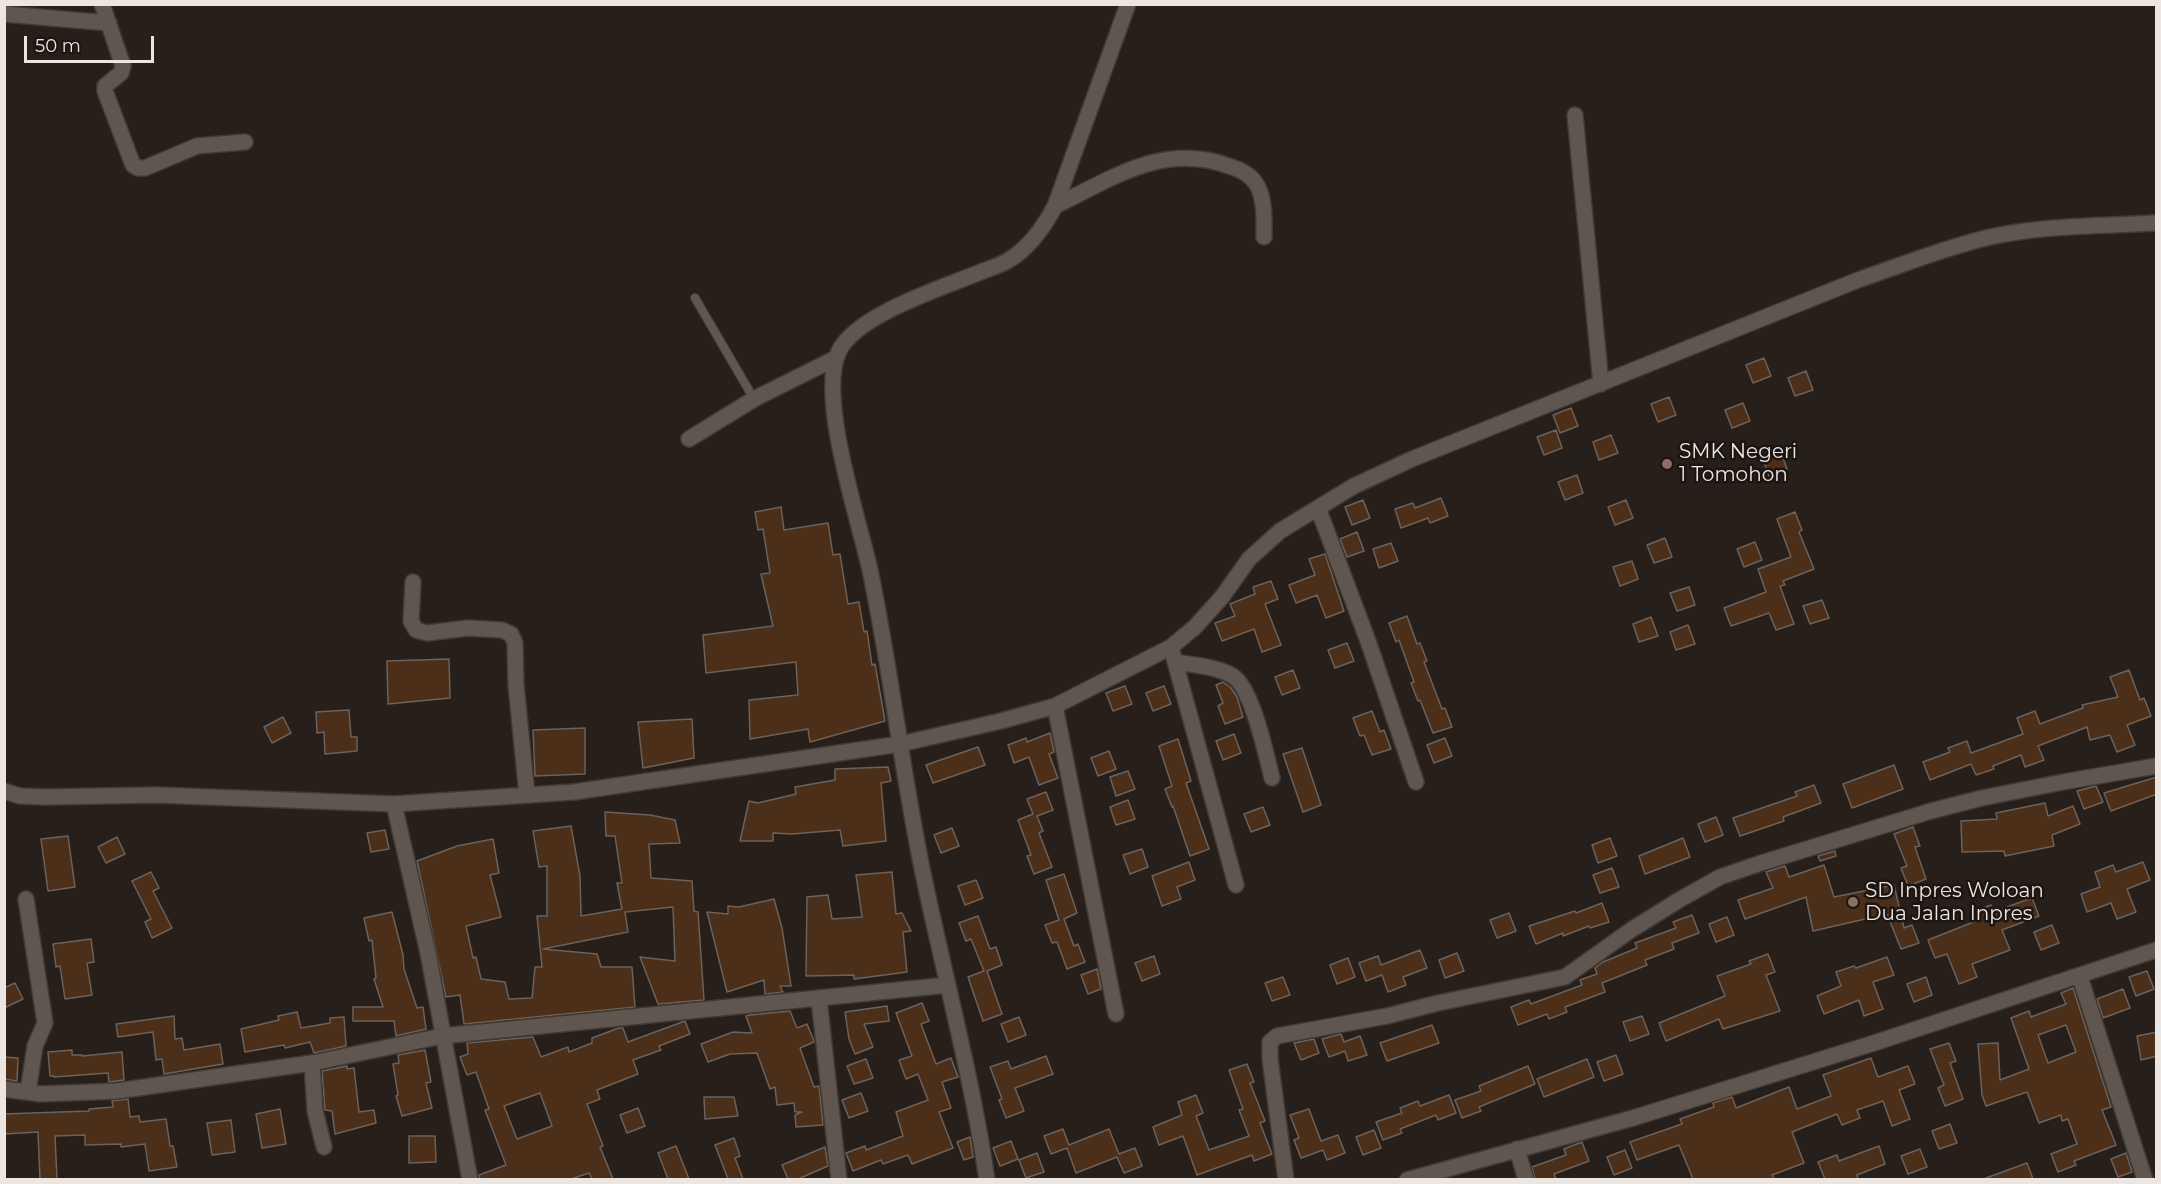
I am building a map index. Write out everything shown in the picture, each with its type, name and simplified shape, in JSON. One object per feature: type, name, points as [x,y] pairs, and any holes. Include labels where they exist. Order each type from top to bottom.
[{"type":"street","points":[[102,4],[123,66],[121,73],[105,86],[105,91],[133,165],[145,168],[197,146],[245,142]]},
{"type":"street","points":[[987,1179],[980,1131],[922,873],[870,572],[834,414],[832,380],[836,358],[844,343],[861,327],[891,309],[1008,261],[1043,228],[1055,206],[1128,4]]},
{"type":"street","points":[[4,14],[109,23]]},
{"type":"street","points":[[1575,115],[1601,384]]},
{"type":"street","points":[[1055,206],[1149,162],[1171,157],[1190,157],[1221,163],[1245,171],[1258,186],[1262,202],[1264,237]]},
{"type":"street","points":[[4,791],[20,796],[44,797],[157,795],[394,804],[574,792],[900,744],[1001,721],[1055,706],[1171,647],[1195,627],[1222,597],[1249,559],[1280,531],[1354,486],[1412,459],[1858,280],[1991,237],[2061,227],[2156,224]]},
{"type":"street","points":[[689,440],[754,399],[836,358]]},
{"type":"street","points":[[1318,508],[1368,641],[1416,782]]},
{"type":"street","points":[[413,582],[411,621],[416,630],[427,633],[480,629],[502,630],[511,634],[515,643],[516,686],[527,795]]},
{"type":"street","points":[[1171,647],[1236,885]]},
{"type":"street","points":[[1175,662],[1217,669],[1233,676],[1246,690],[1272,778]]},
{"type":"street","points":[[1055,706],[1116,1014]]},
{"type":"street","points":[[1286,1179],[1270,1059],[1270,1042],[1277,1036],[1388,1016],[1438,1003],[1565,977],[1630,930],[1679,900],[1720,877],[1761,862],[1942,808],[2063,782],[2157,766]]},
{"type":"street","points":[[394,804],[428,953],[470,1179]]},
{"type":"street","points":[[26,899],[45,1023],[35,1046],[28,1092]]},
{"type":"street","points":[[1407,1179],[1633,1118],[2080,977],[2157,950]]},
{"type":"street","points":[[2080,977],[2145,1179]]},
{"type":"street","points":[[4,1089],[62,1094],[117,1091],[312,1063],[442,1036],[948,985]]},
{"type":"street","points":[[819,999],[839,1179]]},
{"type":"street","points":[[312,1063],[315,1111],[324,1147]]},
{"type":"street","points":[[1517,1149],[1526,1179]]},
{"type":"lane","points":[[695,298],[754,399]]},
{"type":"building","points":[[1764,358],[1771,376],[1753,383],[1746,365]]},
{"type":"building","points":[[1806,371],[1813,390],[1795,396],[1788,378]]},
{"type":"building","points":[[1669,397],[1676,415],[1658,422],[1651,404]]},
{"type":"building","points":[[1743,403],[1750,421],[1732,428],[1725,410]]},
{"type":"building","points":[[1571,408],[1578,426],[1560,433],[1553,415]]},
{"type":"building","points":[[1556,430],[1562,448],[1544,455],[1537,437]]},
{"type":"building","points":[[1611,435],[1618,453],[1599,460],[1593,442]]},
{"type":"building","points":[[1780,450],[1787,469],[1769,476],[1762,457]]},
{"type":"building","points":[[1577,475],[1583,493],[1565,500],[1558,482]]},
{"type":"building","points":[[1441,498],[1448,516],[1430,523],[1428,518],[1401,528],[1395,509],[1413,503],[1415,508]]},
{"type":"building","points":[[1363,500],[1370,518],[1352,525],[1345,507]]},
{"type":"building","points":[[1626,500],[1633,518],[1615,525],[1608,507]]},
{"type":"building","points":[[781,507],[784,530],[828,523],[833,555],[840,554],[848,604],[859,602],[864,632],[867,631],[872,665],[875,664],[885,721],[810,742],[808,729],[750,739],[749,700],[798,695],[796,662],[706,673],[703,635],[773,626],[761,574],[770,573],[763,529],[758,530],[755,512]]},
{"type":"building","points":[[1795,512],[1802,530],[1799,532],[1814,569],[1783,581],[1785,585],[1780,586],[1794,624],[1776,630],[1769,613],[1731,626],[1724,608],[1766,592],[1758,569],[1791,557],[1777,519]]},
{"type":"building","points":[[1357,532],[1364,551],[1347,557],[1340,539]]},
{"type":"building","points":[[1665,538],[1672,557],[1654,563],[1647,545]]},
{"type":"building","points":[[1755,542],[1762,560],[1744,567],[1737,549]]},
{"type":"building","points":[[1391,543],[1398,561],[1379,568],[1373,549]]},
{"type":"building","points":[[1325,554],[1344,611],[1326,618],[1317,595],[1296,603],[1289,585],[1315,575],[1309,559]]},
{"type":"building","points":[[1632,561],[1638,579],[1620,586],[1613,567]]},
{"type":"building","points":[[1271,581],[1278,599],[1265,604],[1281,645],[1262,652],[1254,629],[1222,641],[1215,623],[1235,616],[1230,604],[1255,594],[1253,587]]},
{"type":"building","points":[[1689,587],[1695,605],[1677,611],[1670,593]]},
{"type":"building","points":[[1822,600],[1829,618],[1810,624],[1803,606]]},
{"type":"building","points":[[1407,616],[1417,644],[1420,643],[1427,661],[1424,662],[1442,709],[1445,708],[1452,727],[1433,733],[1411,683],[1414,682],[1399,640],[1396,642],[1389,623]]},
{"type":"building","points":[[1651,617],[1658,636],[1639,642],[1633,624]]},
{"type":"building","points":[[1688,625],[1695,644],[1676,650],[1670,632]]},
{"type":"building","points":[[1347,643],[1354,661],[1335,668],[1328,650]]},
{"type":"building","points":[[449,659],[450,698],[388,704],[387,661]]},
{"type":"building","points":[[1293,670],[1300,688],[1282,695],[1275,677]]},
{"type":"building","points":[[2129,670],[2140,700],[2144,698],[2151,716],[2127,725],[2135,745],[2117,752],[2110,735],[2090,740],[2087,727],[2038,746],[2044,760],[2025,767],[2021,755],[1993,766],[1994,769],[1976,775],[1971,764],[1930,780],[1923,762],[1950,752],[1948,748],[1967,741],[1971,753],[2023,734],[2017,718],[2035,711],[2040,724],[2083,708],[2082,705],[2118,697],[2110,677]]},
{"type":"building","points":[[1223,682],[1237,697],[1243,717],[1225,724],[1218,706],[1223,703],[1216,685]]},
{"type":"building","points":[[1125,686],[1132,704],[1113,711],[1106,693]]},
{"type":"building","points":[[1164,686],[1171,704],[1153,711],[1146,693]]},
{"type":"building","points":[[349,710],[351,737],[357,737],[357,751],[325,754],[324,732],[317,733],[316,712]]},
{"type":"building","points":[[1372,711],[1380,732],[1384,730],[1391,749],[1372,755],[1364,735],[1360,736],[1353,718]]},
{"type":"building","points":[[283,717],[291,733],[272,743],[264,727]]},
{"type":"building","points":[[692,719],[694,758],[643,768],[638,722]]},
{"type":"building","points":[[585,728],[585,774],[535,776],[533,730]]},
{"type":"building","points":[[1050,733],[1054,752],[1049,754],[1058,778],[1039,785],[1029,757],[1014,763],[1008,745],[1026,738],[1027,742]]},
{"type":"building","points":[[1234,734],[1241,753],[1223,760],[1216,741]]},
{"type":"building","points":[[1445,738],[1452,756],[1434,763],[1427,745]]},
{"type":"building","points":[[1178,739],[1191,781],[1186,783],[1209,849],[1190,856],[1165,789],[1172,786],[1159,746]]},
{"type":"building","points":[[978,747],[985,765],[933,783],[926,765]]},
{"type":"building","points":[[1302,748],[1321,805],[1303,812],[1283,754]]},
{"type":"building","points":[[1109,751],[1116,769],[1098,776],[1091,758]]},
{"type":"building","points":[[1894,765],[1903,789],[1852,808],[1843,784]]},
{"type":"building","points":[[888,767],[891,781],[881,783],[886,841],[843,846],[840,830],[792,834],[773,833],[773,841],[740,841],[749,801],[758,803],[796,794],[795,787],[835,780],[835,769]]},
{"type":"building","points":[[1128,771],[1135,789],[1116,796],[1110,777]]},
{"type":"building","points":[[2157,777],[2157,794],[2111,811],[2104,793]]},
{"type":"building","points":[[1814,785],[1821,803],[1783,817],[1784,821],[1740,836],[1733,818],[1797,796],[1795,792]]},
{"type":"building","points":[[2096,786],[2103,802],[2084,809],[2077,791]]},
{"type":"building","points":[[1046,792],[1053,810],[1037,816],[1043,831],[1039,833],[1052,867],[1034,874],[1027,856],[1031,855],[1018,820],[1033,814],[1027,799]]},
{"type":"building","points":[[1128,800],[1135,819],[1116,825],[1110,807]]},
{"type":"building","points":[[2045,803],[2048,816],[2073,806],[2080,824],[2052,835],[2054,846],[2005,856],[2004,851],[1962,852],[1961,821],[1997,819],[1996,813]]},
{"type":"building","points":[[1263,807],[1270,825],[1251,832],[1244,814]]},
{"type":"building","points":[[605,812],[650,815],[675,820],[680,843],[649,844],[651,878],[692,881],[694,911],[698,912],[704,1000],[658,1004],[640,957],[675,961],[673,907],[625,912],[628,932],[543,949],[597,954],[601,967],[632,967],[635,1007],[464,1024],[460,995],[446,997],[417,861],[457,846],[493,839],[499,873],[490,875],[501,917],[466,926],[473,958],[476,957],[481,979],[505,982],[509,999],[532,998],[535,967],[542,967],[537,916],[547,916],[547,866],[539,867],[533,831],[571,826],[580,876],[581,916],[622,909],[617,883],[622,883],[615,836],[606,836]]},
{"type":"building","points":[[1716,817],[1723,835],[1705,842],[1698,824]]},
{"type":"building","points":[[1913,827],[1920,846],[1915,847],[1926,879],[1908,886],[1901,868],[1907,866],[1894,834]]},
{"type":"building","points":[[952,828],[959,846],[941,853],[934,835]]},
{"type":"building","points":[[385,830],[389,849],[371,852],[367,833]]},
{"type":"building","points":[[68,836],[75,887],[48,891],[41,839]]},
{"type":"building","points":[[117,837],[125,854],[106,863],[98,847]]},
{"type":"building","points":[[1610,838],[1617,856],[1598,863],[1592,845]]},
{"type":"building","points":[[1683,838],[1690,857],[1645,874],[1639,856]]},
{"type":"building","points":[[1142,849],[1148,867],[1130,874],[1123,855]]},
{"type":"building","points":[[1835,851],[1836,856],[1820,861],[1818,856]]},
{"type":"building","points":[[1189,862],[1195,880],[1177,887],[1181,899],[1162,906],[1152,876]]},
{"type":"building","points":[[2143,862],[2150,880],[2127,889],[2136,912],[2117,919],[2111,903],[2087,912],[2081,894],[2100,887],[2095,872],[2113,865],[2116,872]]},
{"type":"building","points":[[1824,865],[1834,897],[1894,885],[1904,928],[1912,925],[1919,943],[1901,949],[1887,914],[1813,931],[1806,897],[1745,919],[1738,900],[1773,888],[1766,872],[1785,866],[1789,877]]},
{"type":"building","points":[[1612,868],[1619,887],[1600,893],[1593,875]]},
{"type":"building","points":[[151,872],[159,888],[153,891],[172,928],[152,938],[145,922],[151,919],[132,881]]},
{"type":"building","points":[[892,872],[896,914],[902,913],[911,931],[903,932],[907,972],[854,979],[854,975],[806,976],[807,897],[828,895],[832,919],[862,917],[856,875]]},
{"type":"building","points":[[1064,874],[1077,913],[1064,919],[1074,946],[1078,944],[1085,962],[1067,969],[1057,942],[1052,943],[1045,925],[1059,920],[1046,880]]},
{"type":"building","points":[[976,880],[983,898],[965,905],[958,886]]},
{"type":"building","points":[[2032,898],[2039,916],[2002,930],[2010,950],[1972,964],[1977,977],[1959,984],[1947,954],[1935,958],[1928,940],[1976,921],[1972,912],[1991,905],[1993,912]]},
{"type":"building","points":[[774,899],[782,928],[791,986],[780,986],[783,992],[765,994],[764,980],[727,992],[707,912],[728,914],[728,906],[739,907]]},
{"type":"building","points":[[1602,903],[1609,922],[1590,928],[1589,926],[1563,936],[1563,933],[1536,944],[1529,926]]},
{"type":"building","points":[[392,912],[403,955],[404,969],[417,1008],[423,1007],[426,1029],[396,1036],[394,1021],[353,1021],[353,1007],[383,1007],[374,979],[376,978],[372,940],[369,941],[364,918]]},
{"type":"building","points":[[1509,913],[1516,931],[1497,938],[1490,920]]},
{"type":"building","points":[[1692,915],[1699,933],[1672,943],[1674,949],[1645,960],[1647,965],[1602,983],[1605,992],[1565,1007],[1567,1012],[1549,1019],[1547,1014],[1518,1025],[1511,1007],[1529,1000],[1531,1004],[1582,985],[1580,980],[1597,974],[1595,968],[1603,962],[1637,948],[1635,943],[1676,928],[1673,922]]},
{"type":"building","points":[[978,916],[990,949],[996,947],[1002,965],[987,971],[1002,1014],[983,1021],[968,977],[984,971],[971,939],[966,941],[959,923]]},
{"type":"building","points":[[1727,917],[1734,935],[1716,942],[1709,924]]},
{"type":"building","points":[[2052,925],[2059,943],[2041,950],[2034,932]]},
{"type":"building","points":[[91,939],[94,962],[87,963],[92,995],[65,999],[60,966],[56,967],[53,944]]},
{"type":"building","points":[[1420,950],[1427,968],[1403,977],[1406,985],[1388,992],[1382,975],[1366,981],[1359,963],[1378,956],[1381,965]]},
{"type":"building","points":[[1457,953],[1464,971],[1445,978],[1439,960]]},
{"type":"building","points":[[1768,954],[1775,972],[1766,975],[1780,1011],[1723,1029],[1719,1019],[1666,1041],[1659,1023],[1725,996],[1717,976],[1751,964],[1749,961]]},
{"type":"building","points":[[1154,956],[1160,974],[1142,981],[1135,963]]},
{"type":"building","points":[[1887,957],[1894,975],[1873,982],[1883,1009],[1864,1016],[1859,1000],[1824,1014],[1817,996],[1841,986],[1836,972],[1854,966],[1856,968]]},
{"type":"building","points":[[1348,958],[1355,977],[1337,984],[1330,965]]},
{"type":"building","points":[[1097,969],[1101,989],[1088,994],[1081,975]]},
{"type":"building","points":[[2147,971],[2154,989],[2136,996],[2129,977]]},
{"type":"building","points":[[1283,977],[1290,995],[1272,1001],[1265,983]]},
{"type":"building","points":[[1926,977],[1932,995],[1914,1002],[1907,984]]},
{"type":"building","points":[[15,983],[23,999],[4,1008],[4,988]]},
{"type":"building","points":[[2073,988],[2111,1107],[2102,1110],[2116,1145],[2074,1161],[2076,1165],[2058,1172],[2051,1154],[2077,1144],[2068,1119],[2062,1121],[2061,1115],[2039,1123],[2027,1092],[1986,1106],[1982,1095],[1978,1044],[1998,1043],[2000,1080],[2029,1069],[2011,1018],[2029,1011],[2031,1017],[2066,1004],[2061,993]],"holes":[[[2066,1025],[2076,1052],[2048,1063],[2038,1035]]]},
{"type":"building","points":[[2123,989],[2130,1008],[2103,1018],[2097,999]]},
{"type":"building","points":[[922,1003],[929,1021],[921,1024],[936,1064],[951,1058],[958,1077],[942,1082],[951,1108],[939,1112],[953,1148],[912,1164],[908,1155],[883,1164],[881,1160],[853,1171],[846,1153],[865,1146],[866,1150],[903,1136],[896,1112],[928,1100],[918,1074],[906,1079],[899,1060],[912,1056],[896,1013]]},
{"type":"building","points":[[887,1006],[889,1021],[864,1024],[873,1047],[855,1054],[849,1039],[845,1012]]},
{"type":"building","points":[[790,1011],[797,1028],[807,1024],[814,1041],[800,1048],[814,1087],[819,1086],[823,1125],[796,1127],[795,1115],[802,1112],[795,1112],[794,1103],[777,1105],[775,1087],[770,1089],[757,1053],[730,1054],[708,1062],[701,1044],[733,1032],[752,1033],[746,1016]]},
{"type":"building","points":[[297,1012],[301,1028],[330,1023],[330,1018],[344,1017],[346,1046],[314,1053],[310,1042],[285,1048],[284,1045],[245,1052],[241,1029],[279,1020],[278,1016]]},
{"type":"building","points":[[174,1016],[175,1039],[182,1038],[184,1050],[220,1044],[223,1064],[164,1074],[162,1059],[156,1060],[153,1032],[118,1037],[116,1024]]},
{"type":"building","points":[[1642,1016],[1649,1034],[1630,1041],[1623,1022]]},
{"type":"building","points":[[1019,1017],[1026,1035],[1008,1042],[1001,1024]]},
{"type":"building","points":[[685,1021],[690,1034],[659,1046],[661,1050],[633,1060],[638,1074],[597,1090],[600,1099],[587,1104],[603,1146],[600,1147],[613,1179],[592,1179],[589,1173],[571,1179],[480,1179],[479,1175],[506,1165],[485,1110],[489,1109],[476,1072],[467,1075],[460,1057],[468,1054],[467,1043],[533,1037],[541,1057],[568,1047],[569,1052],[592,1043],[592,1038],[619,1028],[623,1028],[628,1042]],"holes":[[[540,1093],[552,1126],[517,1139],[504,1106]]]},
{"type":"building","points":[[1432,1025],[1439,1043],[1387,1061],[1380,1043]]},
{"type":"building","points":[[2157,1032],[2157,1056],[2141,1060],[2137,1036]]},
{"type":"building","points":[[1341,1034],[1344,1042],[1360,1036],[1367,1055],[1348,1061],[1345,1051],[1329,1057],[1322,1039]]},
{"type":"building","points":[[1314,1039],[1319,1053],[1301,1060],[1294,1043]]},
{"type":"building","points":[[1949,1043],[1956,1061],[1950,1063],[1963,1099],[1945,1106],[1938,1088],[1944,1085],[1930,1049]]},
{"type":"building","points":[[72,1050],[72,1055],[82,1056],[122,1052],[124,1080],[109,1082],[108,1073],[50,1076],[48,1052]]},
{"type":"building","points":[[425,1050],[431,1082],[426,1083],[432,1108],[402,1116],[396,1096],[398,1095],[393,1064],[399,1063],[398,1055]]},
{"type":"building","points":[[1616,1055],[1623,1074],[1604,1081],[1597,1062]]},
{"type":"building","points":[[1046,1056],[1053,1074],[1015,1088],[1024,1111],[1006,1118],[999,1100],[1002,1099],[990,1067],[1008,1061],[1011,1069]]},
{"type":"building","points":[[4,1057],[18,1058],[17,1081],[4,1079]]},
{"type":"building","points":[[1871,1058],[1878,1077],[1908,1066],[1915,1084],[1899,1090],[1910,1119],[1892,1126],[1883,1101],[1857,1110],[1860,1118],[1842,1125],[1837,1114],[1792,1132],[1804,1163],[1772,1175],[1774,1179],[1693,1179],[1679,1145],[1637,1160],[1630,1142],[1682,1124],[1680,1119],[1714,1107],[1713,1103],[1732,1097],[1736,1108],[1789,1087],[1797,1109],[1831,1096],[1823,1075]]},
{"type":"building","points":[[866,1059],[873,1078],[854,1084],[847,1066]]},
{"type":"building","points":[[1587,1059],[1594,1077],[1544,1097],[1537,1079]]},
{"type":"building","points":[[1247,1064],[1254,1082],[1250,1083],[1265,1121],[1260,1123],[1272,1154],[1254,1161],[1252,1155],[1197,1175],[1183,1136],[1159,1145],[1153,1127],[1182,1115],[1178,1102],[1196,1095],[1203,1113],[1196,1116],[1209,1150],[1249,1136],[1239,1110],[1243,1109],[1229,1070]]},
{"type":"building","points":[[347,1066],[347,1069],[354,1068],[359,1112],[374,1110],[376,1123],[335,1134],[332,1111],[325,1110],[322,1071]]},
{"type":"building","points":[[1528,1066],[1535,1084],[1479,1107],[1481,1111],[1462,1118],[1455,1100],[1481,1091],[1479,1086]]},
{"type":"building","points":[[861,1093],[868,1111],[849,1118],[842,1100]]},
{"type":"building","points":[[1449,1095],[1456,1113],[1438,1120],[1436,1115],[1400,1129],[1402,1133],[1383,1140],[1376,1122],[1402,1113],[1400,1108],[1418,1101],[1420,1106]]},
{"type":"building","points":[[704,1097],[734,1097],[738,1116],[705,1119]]},
{"type":"building","points":[[128,1099],[130,1117],[139,1116],[140,1122],[166,1119],[170,1146],[173,1146],[177,1167],[149,1171],[145,1144],[121,1147],[121,1144],[85,1145],[85,1135],[55,1136],[57,1179],[40,1179],[38,1132],[4,1134],[4,1114],[89,1111],[89,1109],[113,1107],[112,1101]]},
{"type":"building","points":[[638,1108],[645,1126],[627,1133],[620,1115]]},
{"type":"building","points":[[280,1109],[286,1144],[262,1148],[256,1114]]},
{"type":"building","points":[[1309,1109],[1321,1141],[1338,1135],[1345,1153],[1327,1160],[1323,1150],[1301,1158],[1294,1140],[1299,1138],[1290,1115]]},
{"type":"building","points":[[231,1120],[235,1152],[212,1155],[207,1123]]},
{"type":"building","points":[[1950,1124],[1957,1143],[1939,1149],[1932,1131]]},
{"type":"building","points":[[1063,1129],[1069,1145],[1109,1129],[1119,1154],[1135,1148],[1142,1166],[1124,1173],[1117,1157],[1076,1173],[1067,1148],[1051,1154],[1044,1136]]},
{"type":"building","points":[[1374,1130],[1381,1148],[1363,1155],[1356,1137]]},
{"type":"building","points":[[409,1136],[435,1136],[436,1162],[409,1163]]},
{"type":"building","points":[[970,1137],[973,1157],[964,1160],[957,1142]]},
{"type":"building","points":[[734,1138],[740,1156],[735,1158],[743,1179],[728,1179],[715,1145]]},
{"type":"building","points":[[1011,1141],[1018,1159],[1000,1166],[993,1148]]},
{"type":"building","points":[[1582,1142],[1589,1161],[1554,1174],[1556,1179],[1535,1179],[1532,1167],[1566,1155],[1564,1149]]},
{"type":"building","points":[[676,1146],[689,1179],[668,1179],[658,1153]]},
{"type":"building","points":[[1879,1146],[1885,1164],[1857,1175],[1858,1179],[1825,1179],[1818,1162],[1837,1155],[1839,1161]]},
{"type":"building","points":[[825,1147],[828,1166],[798,1179],[788,1179],[782,1165]]},
{"type":"building","points":[[1920,1149],[1927,1167],[1908,1174],[1901,1156]]},
{"type":"building","points":[[1625,1150],[1632,1168],[1614,1175],[1607,1157]]},
{"type":"building","points":[[1037,1153],[1044,1172],[1026,1178],[1019,1160]]},
{"type":"building","points":[[2126,1153],[2132,1172],[2118,1177],[2111,1159]]},
{"type":"building","points":[[2027,1163],[2033,1179],[1986,1179],[1986,1178]]},
{"type":"place","name":"SMK Negeri 1 Tomohon","points":[[1667,464]]},
{"type":"place","name":"SD Inpres Woloan Dua Jalan Inpres","points":[[1853,902]]}]
